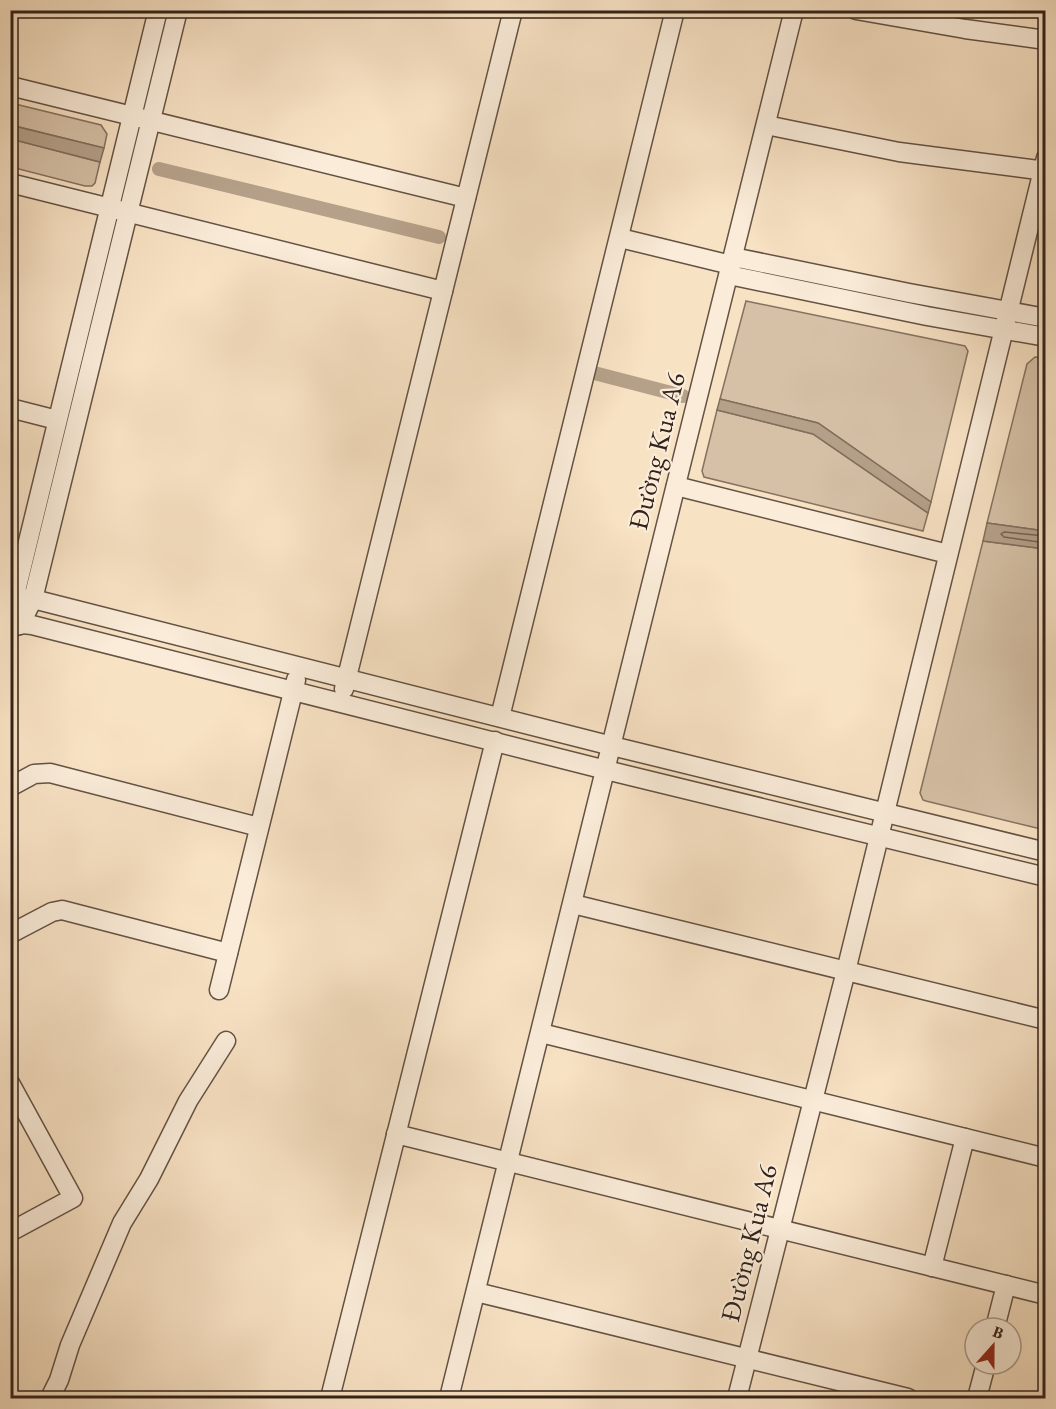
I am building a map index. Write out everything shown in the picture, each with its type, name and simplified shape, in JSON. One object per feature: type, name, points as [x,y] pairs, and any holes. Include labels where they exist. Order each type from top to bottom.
[{"type":"street","points":[[15,627],[12,600],[158,10]]},
{"type":"street","points":[[15,627],[33,599],[178,10]]},
{"type":"street","points":[[341,703],[513,10]]},
{"type":"street","points":[[500,717],[675,10]]},
{"type":"street","name":"Đường Kua A6","points":[[449,1398],[794,10]]},
{"type":"street","points":[[856,10],[1046,40]]},
{"type":"street","points":[[10,86],[466,198]]},
{"type":"street","points":[[766,125],[899,152],[1044,166]]},
{"type":"street","name":"Đường Kua A6","points":[[737,1398],[846,971],[1044,166]]},
{"type":"street","points":[[10,183],[443,291]]},
{"type":"street","points":[[620,238],[1003,330],[1046,337]]},
{"type":"street","points":[[731,266],[844,280],[1046,318]]},
{"type":"street","points":[[10,408],[57,420]]},
{"type":"street","points":[[676,486],[948,554]]},
{"type":"street","points":[[12,600],[33,599],[612,746],[1046,852]]},
{"type":"street","points":[[15,627],[32,625],[606,770],[1046,877]]},
{"type":"street","points":[[219,990],[299,666]]},
{"type":"street","points":[[330,1398],[495,741]]},
{"type":"street","points":[[10,787],[34,774],[50,773],[259,827]]},
{"type":"street","points":[[573,904],[1046,1020]]},
{"type":"street","points":[[10,934],[52,912],[62,910],[228,953]]},
{"type":"street","points":[[541,1033],[1046,1158]]},
{"type":"street","points":[[50,1398],[122,1223],[149,1179],[188,1101],[226,1041]]},
{"type":"street","points":[[10,1083],[73,1198],[10,1232]]},
{"type":"street","points":[[396,1134],[1046,1295]]},
{"type":"street","points":[[932,1267],[965,1138]]},
{"type":"street","points":[[998,1316],[1006,1285]]},
{"type":"street","points":[[476,1292],[908,1398]]},
{"type":"street","points":[[976,1398],[982,1376]]},
{"type":"shaded area","points":[[11,103],[101,125],[107,134],[104,148],[11,125]]},
{"type":"shaded area","points":[[11,139],[100,162],[95,183],[92,186],[85,186],[11,167]]},
{"type":"shaded area","points":[[746,301],[965,346],[968,351],[931,502],[818,423],[720,399]]},
{"type":"shaded area","points":[[1035,357],[1045,358],[1045,531],[987,523],[1027,364]]},
{"type":"shaded area","points":[[717,410],[813,434],[928,513],[923,531],[704,477],[702,471]]},
{"type":"shaded area","points":[[983,541],[1045,549],[1045,830],[926,801],[920,793]]},
{"type":"water","points":[[10,125],[104,148],[100,162],[11,139]]},
{"type":"water","points":[[720,399],[818,423],[931,502],[928,513],[813,434],[717,410]]},
{"type":"water","points":[[987,523],[1045,531],[1045,549],[983,541]]},
{"type":"waterway","points":[[159,169],[439,237]]},
{"type":"waterway","points":[[598,374],[683,396]]}]
